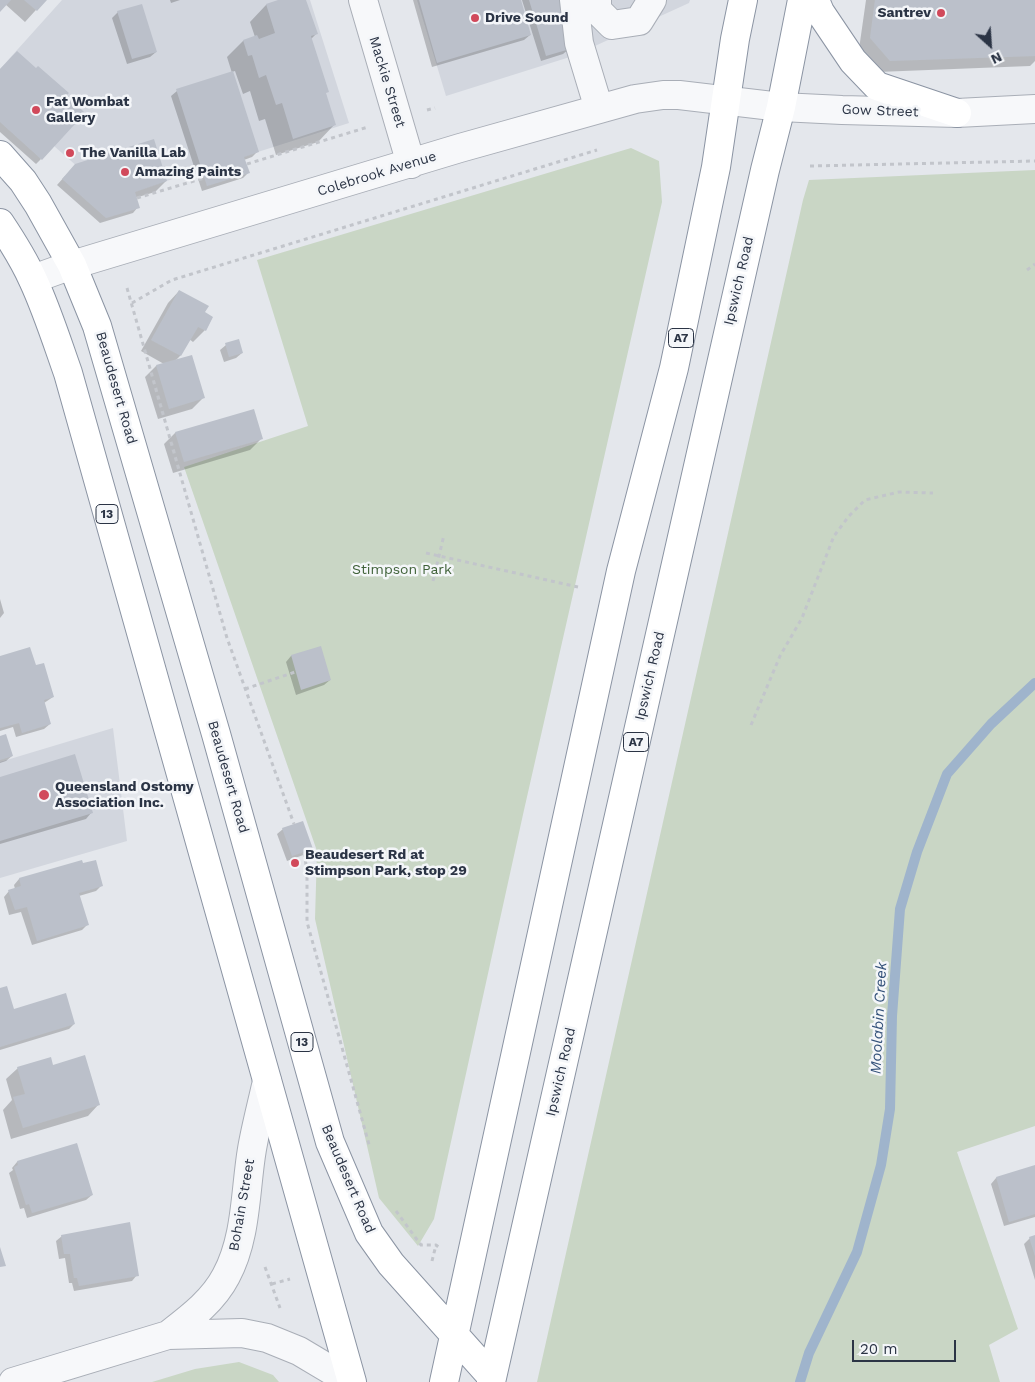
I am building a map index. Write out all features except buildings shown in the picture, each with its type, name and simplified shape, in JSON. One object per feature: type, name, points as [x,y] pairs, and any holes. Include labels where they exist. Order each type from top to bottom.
[{"type":"highway","name":"A7","points":[[444,1382],[621,571],[674,368],[714,180],[735,39],[743,0]]},
{"type":"highway","name":"Ipswich Road","points":[[492,1380],[762,180],[781,107],[802,0]]},
{"type":"highway","points":[[815,0],[820,12],[853,61],[877,86],[957,113]]},
{"type":"highway","name":"Beaudesert Road","points":[[0,156],[23,181],[72,265],[100,335],[216,734],[330,1142],[369,1233],[391,1264],[454,1334],[492,1380]]},
{"type":"highway","name":"13","points":[[0,223],[32,278],[68,373],[352,1382]]},
{"type":"street","name":"Mackie Street","points":[[363,0],[412,164]]},
{"type":"street","points":[[574,0],[580,43],[599,109]]},
{"type":"street","points":[[597,0],[597,10],[612,25],[639,21],[652,0]]},
{"type":"street","name":"Colebrook Avenue","points":[[32,278],[635,99],[663,95],[726,102]]},
{"type":"street","name":"Gow Street","points":[[726,102],[781,107],[957,113],[1035,109]]},
{"type":"street","name":"Bohain Street","points":[[168,1335],[201,1309],[226,1276],[237,1247],[243,1218],[252,1149],[267,1081]]},
{"type":"street","name":"Bohain Street","points":[[13,1382],[168,1335],[242,1334],[267,1338],[299,1351],[352,1382]]},
{"type":"path","points":[[247,164],[367,127]]},
{"type":"path","points":[[132,303],[172,280],[597,150]]},
{"type":"path","points":[[810,166],[1035,161]]},
{"type":"path","points":[[137,198],[204,178]]},
{"type":"path","points":[[1027,270],[1035,264]]},
{"type":"path","points":[[127,288],[227,638],[294,824]]},
{"type":"path","points":[[751,725],[780,656],[802,618],[834,536],[848,516],[865,500],[899,492],[933,493]]},
{"type":"path","points":[[433,581],[444,535]]},
{"type":"path","points":[[426,553],[578,587]]},
{"type":"path","points":[[245,689],[295,672]]},
{"type":"path","points":[[304,852],[307,870],[307,922],[372,1153]]},
{"type":"path","points":[[392,1205],[421,1245],[436,1244]]},
{"type":"path","points":[[264,1265],[281,1310]]},
{"type":"path","points":[[272,1284],[298,1277]]},
{"type":"shaded area","points":[[62,0],[310,0],[349,123],[113,198],[54,146],[0,69]]},
{"type":"shaded area","points":[[417,0],[690,0],[689,3],[573,56],[446,96]]},
{"type":"shaded area","points":[[113,728],[127,841],[0,878],[0,762]]},
{"type":"green space","name":"Stimpson Park","points":[[631,148],[659,161],[662,202],[524,810],[434,1219],[418,1246],[379,1198],[315,919],[317,851],[184,467],[308,426],[257,260]]},
{"type":"green space","points":[[1035,170],[1035,1126],[957,1152],[1018,1329],[989,1345],[1000,1382],[537,1382],[809,180]]},
{"type":"green space","points":[[239,1362],[273,1375],[279,1382],[152,1382],[195,1369]]},
{"type":"waterway","name":"Moolabin Creek","points":[[800,1382],[809,1353],[857,1252],[881,1165],[890,1109],[892,1016],[900,909],[917,852],[947,774],[991,724],[1035,683]]},
{"type":"place","name":"Santrev","points":[[941,13]]},
{"type":"place","name":"Drive Sound","points":[[475,18]]},
{"type":"place","name":"Fat Wombat Gallery","points":[[36,110]]},
{"type":"place","name":"The Vanilla Lab","points":[[70,153]]},
{"type":"place","name":"Amazing Paints","points":[[125,172]]},
{"type":"place","name":"Queensland Ostomy Association Inc.","points":[[44,795]]},
{"type":"place","name":"Beaudesert Rd at Stimpson Park, stop 29","points":[[295,863]]}]
